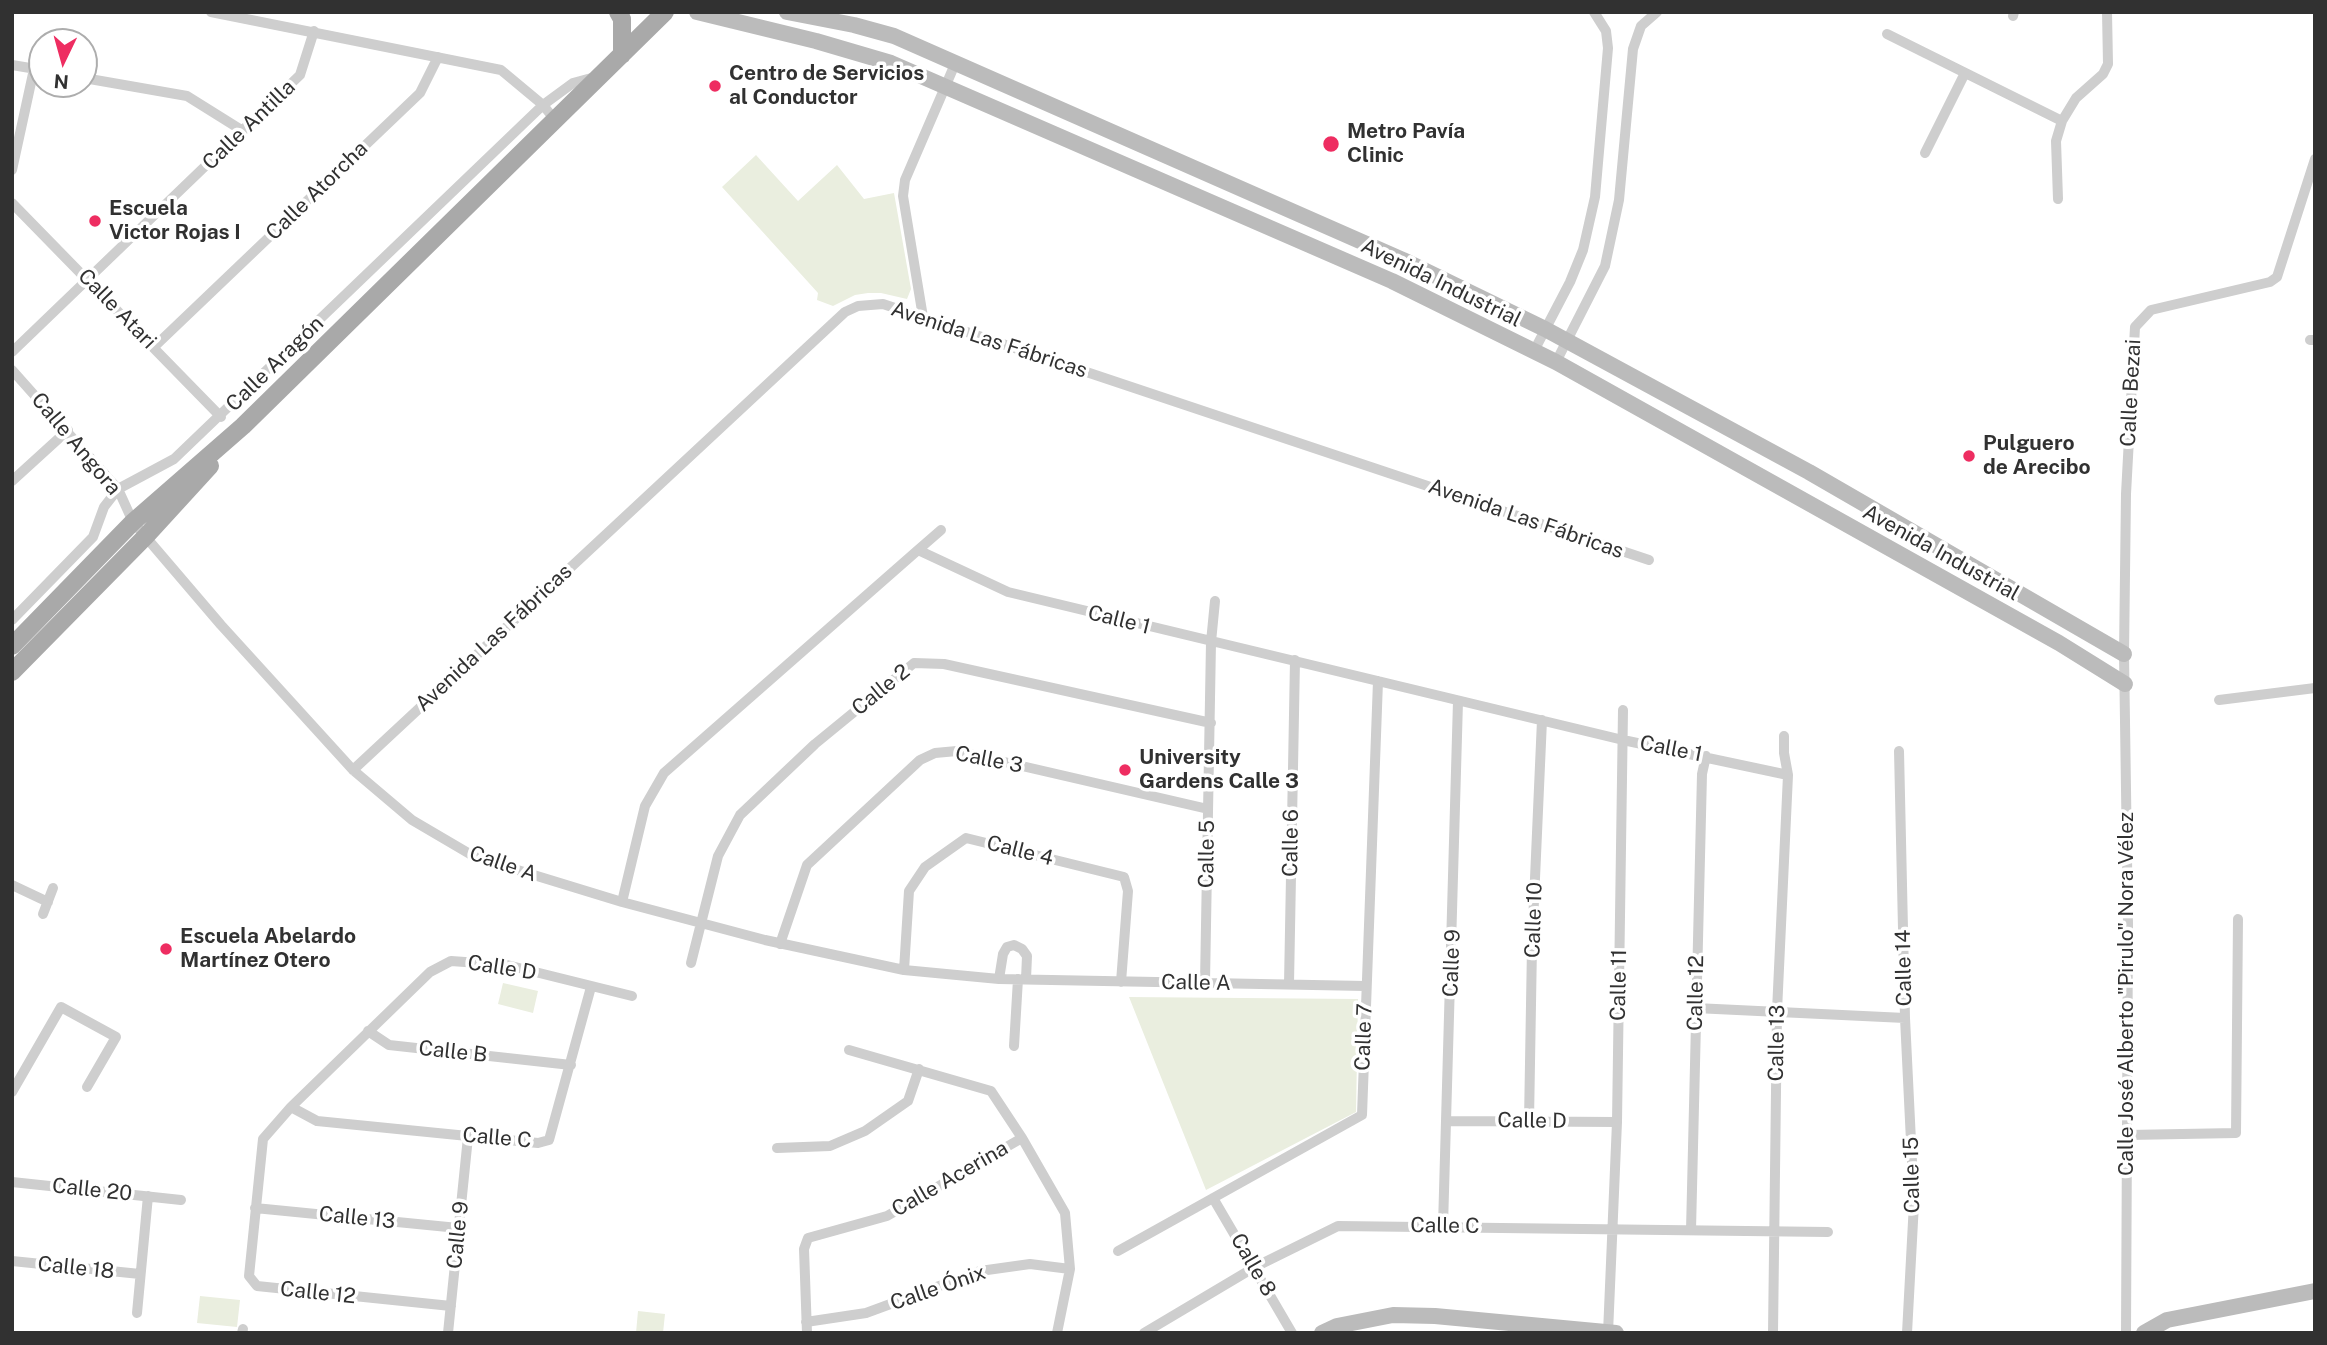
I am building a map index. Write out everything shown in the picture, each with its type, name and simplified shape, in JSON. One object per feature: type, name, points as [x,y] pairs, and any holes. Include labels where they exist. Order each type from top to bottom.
[{"type":"main road","points":[[618,12],[622,19],[622,55]]},
{"type":"main road","points":[[12,646],[134,522],[243,426],[665,12]]},
{"type":"main road","points":[[12,672],[193,486],[243,426]]},
{"type":"street","points":[[211,12],[501,70],[543,105],[555,120]]},
{"type":"street","name":"Avenida Industrial","points":[[698,12],[864,54],[946,85],[1392,281],[1556,362],[2059,643],[2125,684]]},
{"type":"street","name":"Avenida Industrial","points":[[787,12],[894,36],[1403,260],[1567,339],[1809,472],[2124,654]]},
{"type":"street","points":[[1534,351],[1570,282],[1583,250],[1595,197],[1608,48],[1606,31],[1594,12]]},
{"type":"street","points":[[1556,362],[1593,292],[1608,255],[1619,200],[1633,49],[1641,26],[1657,12]]},
{"type":"street","points":[[2058,199],[2056,141],[2062,121],[2076,98],[2103,74],[2108,64],[2107,12]]},
{"type":"street","name":"Calle Antilla","points":[[12,352],[300,75],[314,31]]},
{"type":"street","points":[[1887,34],[2062,121]]},
{"type":"street","name":"Calle Atorcha","points":[[154,347],[419,93],[438,57]]},
{"type":"street","points":[[923,317],[903,196],[905,180],[955,64]]},
{"type":"street","points":[[1925,153],[1965,73]]},
{"type":"street","name":"Calle Aragón","points":[[118,489],[174,459],[543,105],[573,83],[599,75]]},
{"type":"street","points":[[98,80],[187,96],[243,131]]},
{"type":"street","points":[[13,166],[31,98]]},
{"type":"street","name":"Calle Bezai","points":[[2124,654],[2126,494],[2135,327],[2151,310],[2270,282],[2277,277],[2315,159]]},
{"type":"street","name":"Calle Atari","points":[[12,203],[220,417]]},
{"type":"street","name":"Avenida Las Fábricas","points":[[353,770],[845,312],[858,306],[883,304],[1649,561]]},
{"type":"street","name":"Calle Angora","points":[[12,370],[118,489],[134,522]]},
{"type":"street","points":[[12,481],[68,430]]},
{"type":"street","points":[[1794,495],[1809,472]]},
{"type":"street","points":[[12,621],[93,537],[104,507],[118,489]]},
{"type":"street","name":"Calle A","points":[[134,522],[222,625],[353,770],[412,820],[475,857],[622,902],[780,944],[904,970],[999,979],[1365,986]]},
{"type":"street","points":[[622,902],[645,806],[664,773],[940,530]]},
{"type":"street","name":"Calle 1","points":[[918,550],[1008,592],[1623,740],[1788,775]]},
{"type":"street","name":"Calle 5","points":[[1205,982],[1215,601]]},
{"type":"street","points":[[2059,643],[2071,623]]},
{"type":"street","name":"Calle José Alberto \"Pirulo\" Nora Vélez","points":[[2124,654],[2127,783],[2126,1333]]},
{"type":"street","name":"Calle 6","points":[[1289,984],[1295,660]]},
{"type":"street","name":"Calle 2","points":[[701,923],[718,856],[740,815],[815,744],[914,663],[944,664],[1211,723]]},
{"type":"street","name":"Calle 7","points":[[1118,1251],[1362,1115],[1378,681]]},
{"type":"street","points":[[2219,700],[2315,688]]},
{"type":"street","name":"Calle 9","points":[[1443,1226],[1458,701]]},
{"type":"street","name":"Calle 11","points":[[1608,1332],[1617,1122],[1623,710]]},
{"type":"street","name":"Calle 10","points":[[1529,1121],[1532,946],[1542,720]]},
{"type":"street","name":"Calle 13","points":[[1773,1333],[1777,1010],[1788,775],[1784,736]]},
{"type":"street","name":"Calle 3","points":[[780,944],[807,865],[920,760],[935,753],[957,751],[1208,809]]},
{"type":"street","name":"Calle 14","points":[[1695,1008],[1905,1018],[1899,751]]},
{"type":"street","name":"Calle 12","points":[[1691,1230],[1702,774],[1706,756]]},
{"type":"street","name":"Calle 4","points":[[904,970],[909,891],[925,867],[966,838],[1124,877],[1128,891],[1121,982]]},
{"type":"street","points":[[12,885],[48,902]]},
{"type":"street","points":[[43,914],[53,888]]},
{"type":"street","points":[[2128,1135],[2236,1133],[2238,919]]},
{"type":"street","points":[[691,963],[701,923]]},
{"type":"street","points":[[999,979],[1003,954],[1007,947],[1014,945],[1022,949],[1027,956],[1014,1046]]},
{"type":"street","name":"Calle D","points":[[368,1031],[430,972],[451,961],[507,964],[632,996]]},
{"type":"street","name":"Calle C","points":[[290,1107],[317,1121],[538,1143],[548,1140],[591,986]]},
{"type":"street","points":[[12,1092],[61,1007],[116,1037],[87,1087]]},
{"type":"street","name":"Calle 15","points":[[1905,1018],[1914,1203],[1907,1333]]},
{"type":"street","points":[[290,1107],[368,1031]]},
{"type":"street","name":"Calle B","points":[[368,1031],[389,1045],[571,1065]]},
{"type":"street","points":[[849,1050],[990,1091],[1022,1138],[1065,1213],[1070,1269],[1057,1333]]},
{"type":"street","points":[[778,1148],[830,1146],[865,1130],[908,1101],[919,1069]]},
{"type":"street","name":"Calle 12","points":[[290,1107],[263,1139],[249,1276],[257,1286],[451,1306]]},
{"type":"street","name":"Calle D","points":[[1447,1121],[1617,1122]]},
{"type":"street","name":"Calle 9","points":[[448,1333],[468,1136]]},
{"type":"street","name":"Calle Acerina","points":[[807,1327],[804,1250],[808,1238],[887,1216],[1022,1138]]},
{"type":"street","name":"Calle 20","points":[[12,1182],[148,1196],[136,1313]]},
{"type":"street","points":[[148,1196],[181,1200]]},
{"type":"street","name":"Calle 8","points":[[1213,1198],[1292,1333]]},
{"type":"street","name":"Calle 13","points":[[255,1208],[458,1228]]},
{"type":"street","name":"Calle C","points":[[1144,1333],[1255,1267],[1338,1226],[1828,1232]]},
{"type":"street","name":"Calle 18","points":[[12,1261],[140,1274]]},
{"type":"street","name":"Calle Ónix","points":[[807,1327],[866,1313],[980,1271],[1030,1264],[1070,1269]]},
{"type":"street","points":[[2144,1333],[2166,1320],[2315,1291]]},
{"type":"street","points":[[1322,1333],[1349,1322],[1392,1315],[1435,1316],[1616,1333]]},
{"type":"shaded area","points":[[756,155],[798,201],[837,165],[864,199],[894,193],[911,289],[907,299],[868,293],[855,295],[833,306],[817,300],[818,293],[722,187]]},
{"type":"shaded area","points":[[503,983],[538,991],[533,1013],[498,1004]]},
{"type":"shaded area","points":[[1129,997],[1358,999],[1356,1112],[1206,1190]]},
{"type":"shaded area","points":[[200,1296],[240,1300],[237,1327],[197,1323]]},
{"type":"shaded area","points":[[638,1311],[665,1314],[663,1333],[636,1333]]},
{"type":"place","name":"Centro de Servicios al Conductor","points":[[715,86]]},
{"type":"place","name":"Metro Pavía Clinic","points":[[1331,144]]},
{"type":"place","name":"Escuela Victor Rojas I","points":[[95,221]]},
{"type":"place","name":"Pulguero de Arecibo","points":[[1969,456]]},
{"type":"place","name":"University Gardens Calle 3","points":[[1125,770]]},
{"type":"place","name":"Escuela Abelardo Martínez Otero","points":[[166,949]]}]
